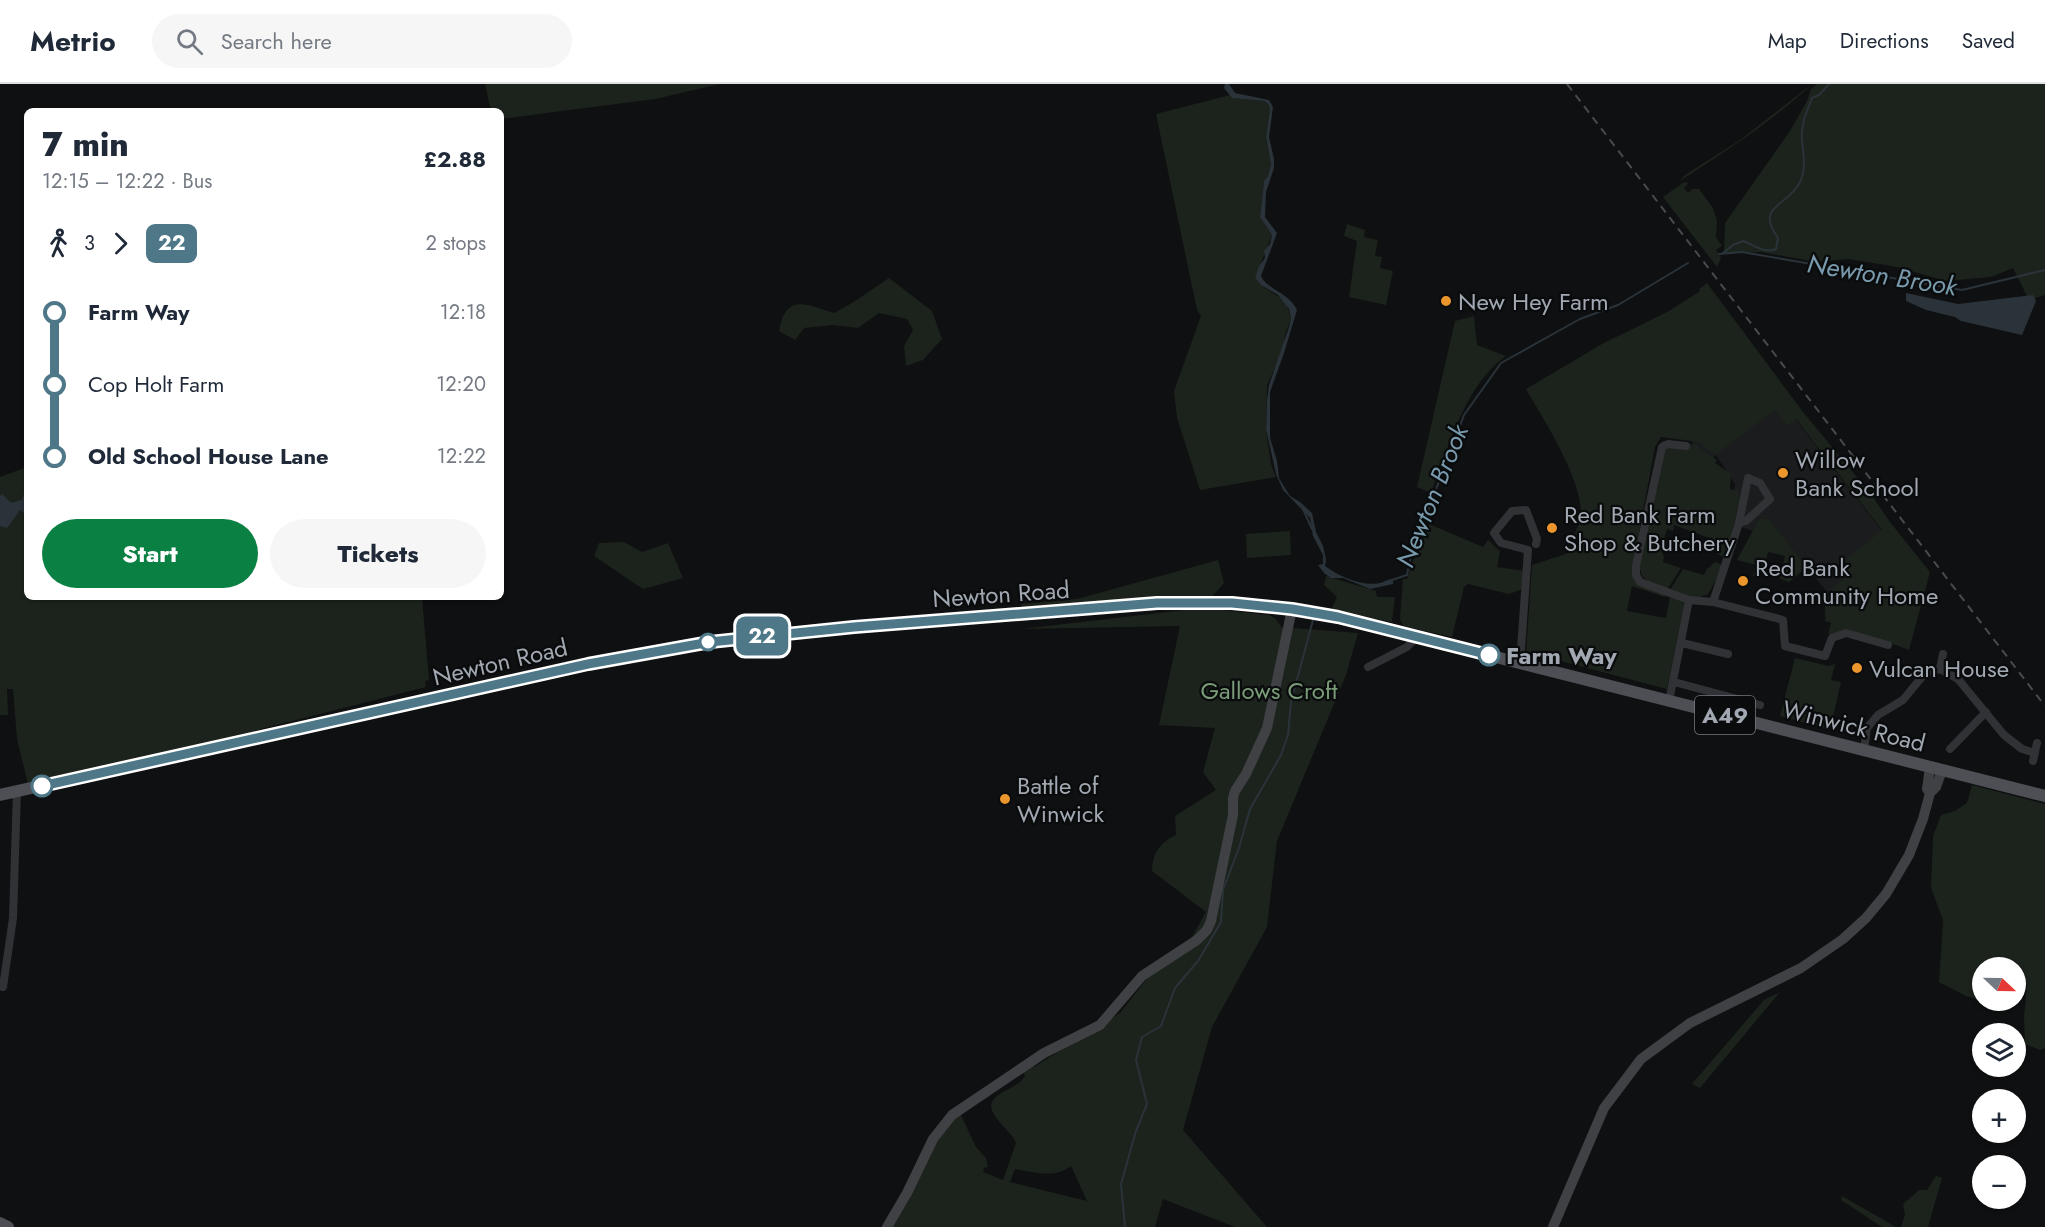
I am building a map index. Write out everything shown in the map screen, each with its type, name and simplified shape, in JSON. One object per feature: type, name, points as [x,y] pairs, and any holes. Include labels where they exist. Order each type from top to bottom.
[{"type":"main road","name":"Newton Road","points":[[0,795],[588,664],[701,643],[908,622],[1157,603],[1232,603],[1292,609],[1338,617]]},
{"type":"main road","name":"Winwick Road","points":[[1338,617],[2045,796]]},
{"type":"main road","points":[[0,1223],[8,1227]]},
{"type":"street","points":[[1686,446],[1668,444],[1662,447],[1636,566],[1640,582],[1689,600],[1713,602],[1783,620],[1785,646],[1825,656],[1832,638],[1846,633],[1888,645]]},
{"type":"street","points":[[1713,602],[1739,523],[1748,478],[1760,483],[1770,499],[1746,521],[1739,523]]},
{"type":"street","points":[[1520,663],[1528,550],[1501,543],[1494,533],[1512,511],[1526,510],[1537,539],[1536,544]]},
{"type":"street","points":[[1669,700],[1689,600]]},
{"type":"street","points":[[887,1227],[933,1139],[952,1115],[1044,1053],[1100,1025],[1142,976],[1197,940],[1207,930],[1211,921],[1233,815],[1233,798],[1266,728],[1292,609]]},
{"type":"street","points":[[1368,667],[1407,647],[1416,637]]},
{"type":"street","points":[[1682,643],[1728,654]]},
{"type":"street","points":[[1940,669],[1942,654]]},
{"type":"street","points":[[1864,750],[1867,728],[1878,715],[1903,700],[1926,672],[1940,669],[1959,679],[1994,725],[2034,757],[2037,743]]},
{"type":"street","points":[[1674,682],[1760,705]]},
{"type":"street","points":[[1950,749],[1986,712]]},
{"type":"street","points":[[1553,1227],[1604,1108],[1641,1059],[1689,1023],[1801,968],[1843,939],[1866,918],[1886,894],[1909,855],[1930,793],[1927,789],[1936,768]]},
{"type":"street","points":[[3,987],[13,918],[17,791]]},
{"type":"shaded area","points":[[1225,84],[1229,84],[1235,93],[1269,100],[1273,107],[1269,137],[1274,168],[1266,192],[1265,217],[1277,233],[1261,276],[1268,285],[1289,299],[1297,310],[1270,392],[1270,438],[1279,478],[1290,496],[1312,513],[1316,532],[1323,546],[1325,566],[1358,582],[1373,584],[1393,579],[1393,584],[1370,589],[1343,578],[1331,578],[1324,573],[1318,565],[1323,564],[1323,555],[1313,536],[1310,518],[1283,490],[1276,474],[1266,429],[1267,400],[1269,385],[1291,319],[1289,309],[1278,295],[1261,285],[1255,278],[1265,258],[1264,251],[1270,244],[1272,235],[1260,217],[1264,181],[1271,164],[1266,137],[1270,109],[1264,101],[1232,98],[1224,88]]},
{"type":"shaded area","points":[[1906,293],[1958,304],[2033,295],[2036,301],[2022,335],[1961,321],[1955,317],[1926,310],[1906,301]]},
{"type":"shaded area","name":"Willow Bank School","points":[[1624,352],[1786,407],[1923,584],[1845,614],[1768,519],[1759,519],[1753,531],[1730,524],[1735,484],[1716,455],[1707,462]]},
{"type":"shaded area","points":[[2,494],[11,503],[22,500],[24,494],[24,513],[20,510],[7,528],[0,526],[0,496]]},
{"type":"green space","points":[[485,84],[720,84],[655,99],[504,119],[504,108],[490,108]]},
{"type":"green space","points":[[1812,84],[1765,123],[1680,181],[1685,175],[1740,140]]},
{"type":"green space","points":[[1817,84],[2045,84],[2045,295],[2029,300],[2013,268],[1991,277],[1946,281],[1897,267],[1849,259],[1816,262],[1761,252],[1724,253],[1725,223],[1790,131],[1811,89]]},
{"type":"green space","points":[[1230,95],[1233,98],[1264,101],[1270,109],[1266,137],[1271,164],[1264,181],[1260,217],[1272,235],[1255,278],[1261,285],[1286,302],[1291,319],[1285,335],[1284,348],[1267,385],[1266,429],[1271,464],[1276,477],[1200,490],[1177,418],[1174,391],[1201,316],[1197,310],[1156,114]]},
{"type":"green space","points":[[1684,182],[1689,183],[1684,188],[1688,193],[1693,189],[1699,189],[1713,208],[1717,221],[1716,237],[1722,246],[1716,250],[1721,258],[1717,267],[1663,197]]},
{"type":"green space","points":[[1347,224],[1365,230],[1364,237],[1378,240],[1375,256],[1382,257],[1380,268],[1393,271],[1386,305],[1349,297],[1357,241],[1344,236]]},
{"type":"green space","points":[[889,278],[932,311],[942,339],[923,360],[906,366],[904,346],[913,330],[907,319],[879,313],[858,328],[833,325],[804,328],[795,340],[779,331],[782,319],[792,306],[807,305],[834,313]]},
{"type":"green space","points":[[1707,283],[1803,412],[1871,494],[1930,572],[1909,650],[1844,631],[1842,638],[1828,634],[1831,623],[1825,621],[1826,600],[1831,591],[1846,577],[1838,566],[1882,530],[1796,419],[1788,426],[1775,410],[1715,455],[1699,442],[1661,437],[1655,447],[1632,570],[1635,581],[1666,594],[1665,597],[1632,586],[1627,611],[1666,618],[1670,597],[1683,602],[1667,689],[1526,652],[1532,565],[1581,549],[1574,535],[1581,518],[1580,503],[1570,470],[1526,389],[1602,344],[1669,311],[1700,291],[1699,289]]},
{"type":"green space","points":[[1474,316],[1477,345],[1506,356],[1479,383],[1469,400],[1451,438],[1431,493],[1417,487],[1455,321]]},
{"type":"green space","points":[[1662,441],[1698,445],[1717,460],[1715,463],[1731,474],[1730,489],[1739,491],[1738,497],[1740,497],[1727,555],[1724,557],[1717,554],[1711,545],[1712,539],[1674,525],[1673,531],[1667,529],[1661,550],[1664,557],[1663,562],[1681,568],[1667,590],[1643,577],[1639,550],[1649,490]]},
{"type":"green space","points":[[24,468],[24,600],[422,600],[429,680],[425,681],[426,687],[29,788],[17,739],[13,689],[7,689],[8,715],[0,715],[0,477]]},
{"type":"green space","points":[[1768,518],[1807,567],[1789,582],[1780,579],[1785,556],[1768,552],[1763,574],[1758,577],[1753,576],[1756,565],[1737,560],[1759,519]]},
{"type":"green space","points":[[1429,524],[1483,547],[1488,540],[1500,551],[1497,567],[1525,571],[1523,589],[1509,594],[1468,584],[1464,587],[1452,637],[1403,626],[1400,619],[1403,579],[1407,579]]},
{"type":"green space","points":[[1290,531],[1291,555],[1247,558],[1246,534]]},
{"type":"green space","points":[[624,542],[642,552],[668,543],[683,578],[643,589],[594,556],[599,543]]},
{"type":"green space","points":[[1218,560],[1224,583],[1211,598],[1022,608],[1021,604],[1077,599]]},
{"type":"green space","points":[[1715,562],[1721,564],[1721,571],[1708,594],[1694,599],[1670,590],[1683,569],[1704,575]]},
{"type":"green space","points":[[1326,576],[1376,591],[1377,597],[1395,597],[1392,622],[1331,610],[1337,597],[1324,585]]},
{"type":"green space","name":"Gallows Croft","points":[[1202,608],[1269,615],[1276,619],[1281,627],[1358,633],[1346,675],[1277,841],[1267,927],[1212,1027],[1183,1130],[1267,1227],[1235,1227],[1163,1199],[1155,1227],[890,1227],[932,1145],[959,1111],[976,1147],[986,1158],[988,1167],[984,1168],[983,1172],[1003,1180],[1016,1143],[992,1110],[991,1104],[994,1099],[1022,1080],[1025,1076],[1022,1071],[1032,1065],[1034,1067],[1120,1013],[1157,966],[1184,951],[1206,912],[1152,871],[1158,849],[1176,835],[1175,816],[1216,790],[1203,772],[1215,728],[1159,725],[1180,626],[1021,629]],"holes":[[[1071,1166],[1087,1201],[1010,1182],[1015,1169],[1051,1173]]]},
{"type":"green space","points":[[1795,658],[1829,666],[1835,664],[1831,680],[1841,682],[1830,730],[1780,716]]},
{"type":"green space","points":[[1972,785],[2045,804],[2045,1048],[2040,1050],[2026,1044],[2024,1016],[2027,984],[2026,957],[1972,957],[1972,998],[1939,982],[1943,920],[1931,888],[1933,836],[1941,815],[1955,811],[1967,803]]},
{"type":"green space","points":[[1780,992],[1700,1088],[1692,1084],[1764,1000]]},
{"type":"green space","points":[[1936,1176],[1942,1178],[1928,1227],[1901,1227],[1905,1215],[1903,1204],[1919,1190],[1927,1190]]},
{"type":"green space","points":[[1842,1196],[1896,1227],[1882,1227],[1841,1200]]},
{"type":"waterway","points":[[1804,119],[1812,98],[1819,95],[1829,84]]},
{"type":"waterway","points":[[1723,253],[1743,241],[1763,250],[1776,249],[1778,238],[1770,219],[1776,207],[1795,190],[1803,174],[1802,129],[1804,121]]},
{"type":"waterway","name":"Newton Brook","points":[[1719,254],[1742,252],[1962,290],[2045,270]]},
{"type":"waterway","name":"Newton Brook","points":[[1392,580],[1407,575],[1411,556],[1464,415],[1501,363],[1580,319],[1618,305],[1688,263]]},
{"type":"waterway","name":"Newton Brook","points":[[1302,507],[1312,529]]},
{"type":"waterway","name":"Newton Brook","points":[[1125,1227],[1121,1184],[1136,1131],[1147,1104],[1136,1060],[1142,1037],[1161,1026],[1175,988],[1198,961],[1221,922],[1223,890],[1239,848],[1250,809],[1281,755],[1288,735],[1291,702],[1313,620]]},
{"type":"railway","points":[[1567,84],[2045,706]]},
{"type":"bus line","name":"22","points":[[42,786],[588,664],[683,646],[919,621],[1157,603],[1232,603],[1292,609],[1338,617],[1489,655]]},
{"type":"place","name":"New Hey Farm","points":[[1446,301]]},
{"type":"place","name":"Willow Bank School","points":[[1783,473]]},
{"type":"place","name":"Red Bank Farm Shop & Butchery","points":[[1552,528]]},
{"type":"place","name":"Red Bank Community Home","points":[[1743,581]]},
{"type":"place","name":"Farm Way","points":[[1489,655]]},
{"type":"place","name":"Vulcan House","points":[[1857,668]]},
{"type":"place","name":"Battle of Winwick","points":[[1005,799]]}]
